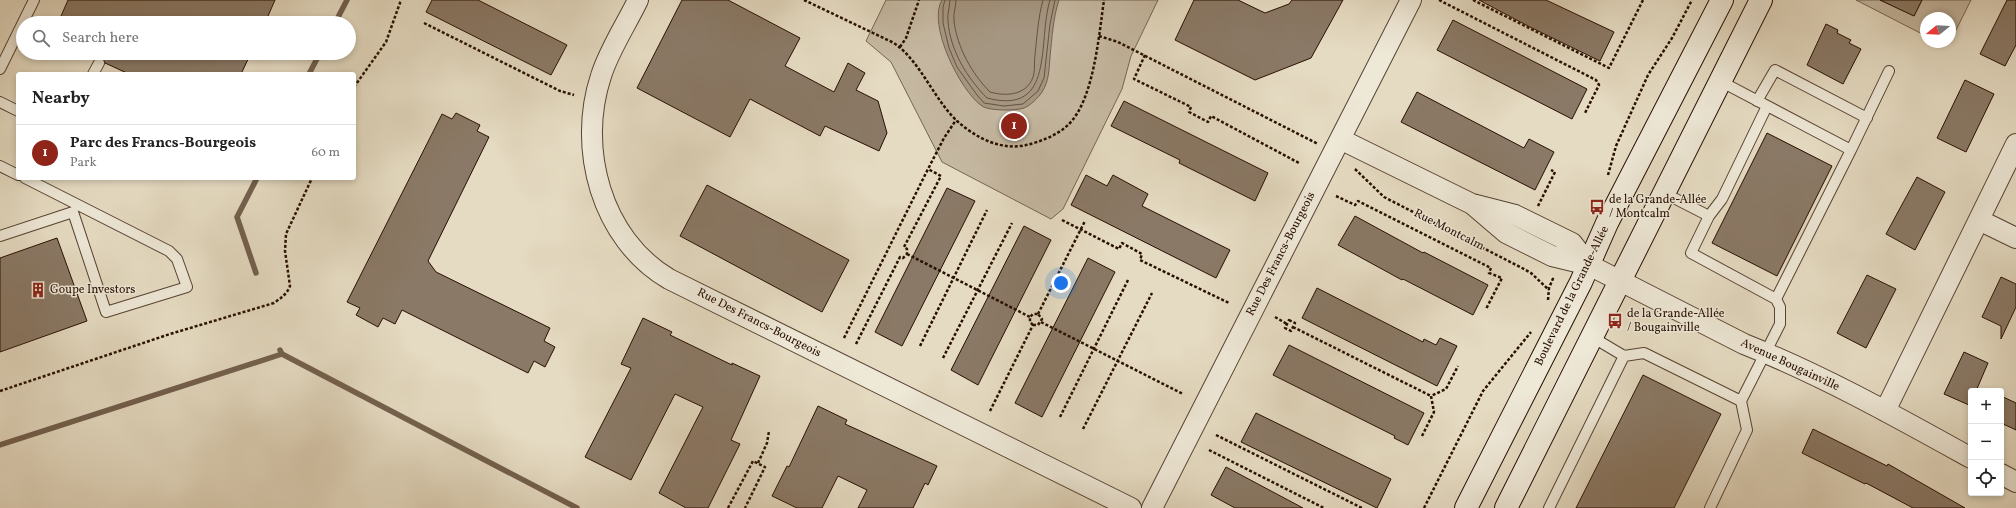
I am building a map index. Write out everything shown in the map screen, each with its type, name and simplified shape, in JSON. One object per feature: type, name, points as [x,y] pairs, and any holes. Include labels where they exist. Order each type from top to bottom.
[{"type":"street","name":"Rue Des Francs-Bourgeois","points":[[638,0],[601,74],[594,102],[591,134],[597,178],[610,214],[625,238],[642,258],[669,279],[1131,508]]},
{"type":"street","name":"Rue Des Francs-Bourgeois","points":[[1152,508],[1411,0]]},
{"type":"street","name":"Boulevard de la Grande-Allée","points":[[1466,508],[1589,265],[1610,216],[1722,0]]},
{"type":"street","points":[[1506,508],[1761,0]]},
{"type":"street","points":[[1340,139],[1472,204],[1515,215],[1572,244],[1589,265]]},
{"type":"street","points":[[1885,411],[2016,144]]},
{"type":"street","points":[[1979,220],[2016,238]]},
{"type":"street","name":"Avenue Bougainville","points":[[1589,265],[1744,344],[1766,352],[1885,411],[1968,456]]},
{"type":"street","points":[[2004,476],[2016,482]]},
{"type":"lane","points":[[26,16],[34,0]]},
{"type":"lane","points":[[0,69],[16,37]]},
{"type":"lane","points":[[94,72],[98,63]]},
{"type":"lane","points":[[1758,101],[1775,70],[1867,118]]},
{"type":"lane","points":[[1776,299],[1889,71]]},
{"type":"lane","points":[[1720,82],[1851,150]]},
{"type":"lane","points":[[0,102],[16,110]]},
{"type":"lane","points":[[1710,508],[1747,430],[1741,401],[1780,324],[1780,307],[1776,299],[1691,253],[1709,216],[1722,199],[1767,106]]},
{"type":"lane","points":[[0,166],[16,174]]},
{"type":"lane","points":[[28,180],[75,208],[169,251],[177,259],[187,287],[106,312],[75,208]]},
{"type":"lane","points":[[1664,193],[1709,216]]},
{"type":"lane","points":[[0,236],[75,208]]},
{"type":"lane","points":[[1592,337],[1624,356],[1644,353],[1741,401]]},
{"type":"lane","points":[[1549,508],[1624,356]]},
{"type":"path","points":[[356,84],[386,42],[402,0]]},
{"type":"path","points":[[804,0],[900,47],[956,120],[977,136],[999,145],[1022,146],[1037,142],[1070,123],[1081,107],[1088,88],[1099,36],[1104,0]]},
{"type":"path","points":[[900,47],[909,32],[919,0]]},
{"type":"path","points":[[1439,0],[1596,80],[1599,85],[1585,113]]},
{"type":"path","points":[[1473,0],[1609,68],[1643,0]]},
{"type":"path","points":[[1607,181],[1616,146],[1648,75],[1672,38],[1692,0]]},
{"type":"path","points":[[424,23],[560,91],[574,95]]},
{"type":"path","points":[[1099,36],[1114,40],[1311,140]]},
{"type":"path","points":[[1145,56],[1134,79],[1192,107],[1189,112],[1208,122],[1211,116],[1299,163]]},
{"type":"path","points":[[844,338],[928,169],[944,138],[956,120]]},
{"type":"path","points":[[1053,134],[1055,138]]},
{"type":"path","name":"Rue Montcalm","points":[[1351,165],[1384,197],[1522,268],[1549,290]]},
{"type":"path","points":[[907,254],[907,249],[904,247],[941,176],[928,169]]},
{"type":"path","points":[[1538,207],[1555,172],[1551,170]]},
{"type":"path","points":[[0,391],[170,334],[269,305],[280,299],[288,291],[290,286],[285,251],[286,234],[311,180]]},
{"type":"path","points":[[1336,196],[1355,205],[1358,201],[1492,268],[1489,273],[1502,278],[1486,309]]},
{"type":"path","points":[[920,346],[987,210]]},
{"type":"path","points":[[1062,220],[1119,249],[1122,243],[1142,254],[1140,260],[1229,303]]},
{"type":"path","points":[[1038,314],[1085,222]]},
{"type":"path","points":[[943,358],[1012,223]]},
{"type":"path","points":[[907,254],[1030,317]]},
{"type":"path","points":[[856,344],[900,257],[903,258],[907,254]]},
{"type":"path","name":"Boulevard de la Grande-Allée","points":[[1546,307],[1549,290],[1557,270]]},
{"type":"path","points":[[1060,417],[1128,280]]},
{"type":"path","points":[[1083,429],[1152,293]]},
{"type":"path","points":[[1030,317],[1033,314],[1038,314]]},
{"type":"path","points":[[1038,314],[1041,318],[1041,322]]},
{"type":"path","points":[[1030,317],[1030,322],[1033,325]]},
{"type":"path","points":[[1275,317],[1287,324],[1289,320],[1295,324],[1293,327],[1431,396]]},
{"type":"path","points":[[1041,322],[1183,394]]},
{"type":"path","points":[[1033,325],[1038,325],[1041,322]]},
{"type":"path","points":[[990,411],[1033,325]]},
{"type":"path","name":"Boulevard de la Grande-Allée","points":[[1424,508],[1483,391],[1524,344],[1535,327]]},
{"type":"path","points":[[1431,396],[1446,389],[1458,366]]},
{"type":"path","points":[[1422,436],[1434,412],[1431,396]]},
{"type":"path","points":[[758,463],[767,443],[769,431]]},
{"type":"path","points":[[1216,435],[1362,508]]},
{"type":"path","points":[[1209,450],[1324,508]]},
{"type":"path","points":[[728,508],[753,461],[766,467],[745,508]]},
{"type":"shaded area","points":[[886,0],[1158,0],[1131,56],[1122,89],[1063,209],[1051,219],[942,162],[891,62],[866,41]]},
{"type":"shaded area","points":[[1856,0],[1880,0],[1914,16],[1922,0],[1971,0],[1956,30],[1956,12],[1920,12],[1920,33]]},
{"type":"water","points":[[942,0],[1059,0],[1054,21],[1047,80],[1042,92],[1034,101],[1024,108],[1002,110],[985,108],[973,98],[956,72],[942,40],[939,25],[939,11]]},
{"type":"building","points":[[68,0],[275,0],[268,16],[61,16]]},
{"type":"building","points":[[432,0],[478,0],[567,45],[551,75],[426,12]]},
{"type":"building","points":[[682,0],[728,0],[800,38],[785,66],[834,92],[848,63],[865,73],[856,90],[878,101],[887,133],[879,151],[825,126],[820,136],[750,99],[730,137],[637,88]]},
{"type":"building","points":[[1194,0],[1238,0],[1265,13],[1289,4],[1292,0],[1343,0],[1311,58],[1255,80],[1175,40]]},
{"type":"building","points":[[1479,0],[1546,0],[1614,32],[1600,61]]},
{"type":"building","points":[[1880,0],[1922,0],[1914,16]]},
{"type":"building","points":[[2007,0],[2016,0],[2016,45],[2005,66],[1980,54]]},
{"type":"building","points":[[1453,20],[1587,89],[1572,119],[1437,50]]},
{"type":"building","points":[[1826,24],[1838,30],[1837,33],[1851,40],[1849,43],[1861,49],[1843,84],[1807,65]]},
{"type":"building","points":[[104,60],[248,60],[242,72],[125,72],[105,63]]},
{"type":"building","points":[[1965,80],[1994,94],[1966,152],[1937,138]]},
{"type":"building","points":[[1417,92],[1524,148],[1529,139],[1554,152],[1535,190],[1401,122]]},
{"type":"building","points":[[1124,101],[1268,173],[1255,201],[1179,163],[1180,160],[1111,126]]},
{"type":"building","points":[[456,113],[480,125],[477,131],[489,137],[428,261],[436,272],[550,328],[544,341],[555,347],[545,367],[534,361],[528,373],[402,310],[395,324],[383,318],[378,327],[356,315],[360,308],[347,302],[442,114],[452,119]]},
{"type":"building","points":[[1767,133],[1832,166],[1777,276],[1712,243]]},
{"type":"building","points":[[1086,175],[1107,186],[1113,175],[1148,194],[1142,206],[1230,250],[1216,278],[1071,205]]},
{"type":"building","points":[[1917,177],[1945,192],[1915,250],[1886,234]]},
{"type":"building","points":[[707,185],[849,260],[822,312],[680,236]]},
{"type":"building","points":[[947,188],[975,201],[902,346],[875,332]]},
{"type":"building","points":[[1355,216],[1423,253],[1424,252],[1488,285],[1473,315],[1403,279],[1402,280],[1338,245]]},
{"type":"building","points":[[1024,226],[1051,240],[978,385],[951,370]]},
{"type":"building","name":"Goupe Investors","points":[[57,238],[87,321],[0,352],[0,258]]},
{"type":"building","points":[[1088,258],[1115,272],[1042,417],[1015,403]]},
{"type":"building","points":[[1867,275],[1896,289],[1866,348],[1837,333]]},
{"type":"building","points":[[2001,277],[2016,284],[2016,307],[2001,339],[2001,326],[1982,317]]},
{"type":"building","points":[[1317,288],[1423,342],[1424,339],[1436,345],[1440,338],[1457,346],[1437,386],[1302,318]]},
{"type":"building","points":[[643,318],[672,332],[670,335],[732,365],[732,363],[760,376],[731,440],[740,444],[708,508],[686,508],[659,493],[703,407],[675,394],[631,480],[585,457],[631,368],[621,364]]},
{"type":"building","points":[[1289,345],[1424,413],[1408,445],[1394,438],[1395,436],[1273,375]]},
{"type":"building","points":[[1964,352],[1988,363],[1977,388],[1968,388],[1968,405],[1944,394]]},
{"type":"building","points":[[1643,375],[1721,414],[1674,508],[1576,508]]},
{"type":"building","points":[[2004,397],[2016,403],[2016,430],[2004,424]]},
{"type":"building","points":[[818,406],[847,420],[845,424],[937,466],[928,485],[925,483],[913,508],[858,508],[867,490],[838,476],[822,508],[797,508],[772,496],[787,466],[789,467]]},
{"type":"building","points":[[1256,413],[1391,479],[1377,508],[1241,442]]},
{"type":"building","points":[[1813,429],[1887,466],[1888,464],[1965,508],[1913,508],[1866,483],[1865,484],[1802,453]]},
{"type":"building","points":[[1226,467],[1303,508],[1235,508],[1211,495]]},
{"type":"waterway","points":[[339,16],[347,0]]},
{"type":"waterway","points":[[310,72],[316,60]]},
{"type":"waterway","points":[[256,180],[237,217],[256,273]]},
{"type":"waterway","points":[[280,350],[282,354],[577,508]]},
{"type":"waterway","points":[[0,445],[282,354]]},
{"type":"place","name":"Parc des Francs-Bourgeois","points":[[1014,126]]},
{"type":"place","name":"de la Grande-Allée / Montcalm","points":[[1597,207]]},
{"type":"place","name":"Goupe Investors","points":[[38,290]]},
{"type":"place","name":"de la Grande-Allée / Bougainville","points":[[1615,321]]}]
